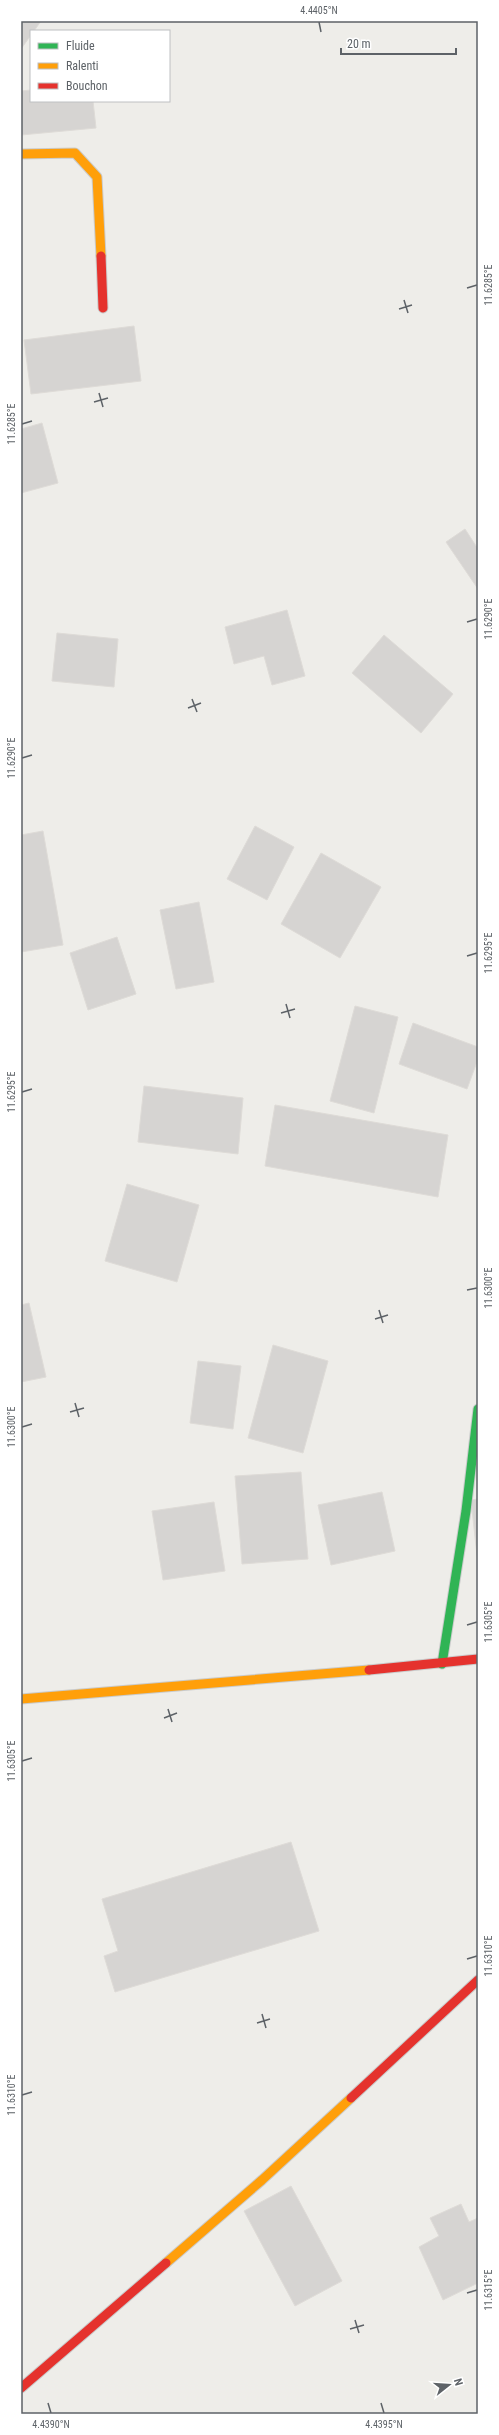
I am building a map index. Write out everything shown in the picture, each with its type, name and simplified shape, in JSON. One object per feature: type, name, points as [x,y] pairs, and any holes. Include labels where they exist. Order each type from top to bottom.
[{"type":"main road","points":[[21,154],[75,153],[97,177],[103,308]]},
{"type":"main road","points":[[442,1664],[466,1511],[478,1409]]},
{"type":"main road","points":[[21,1699],[442,1664],[478,1659]]},
{"type":"main road","points":[[21,2388],[262,2180],[478,1980]]},
{"type":"building","points":[[21,21],[41,21],[35,30],[30,30],[30,36],[21,49]]},
{"type":"building","points":[[30,90],[30,102],[93,102],[96,128],[21,135],[21,91]]},
{"type":"building","points":[[134,326],[141,381],[31,394],[24,340]]},
{"type":"building","points":[[42,423],[58,483],[21,493],[21,429]]},
{"type":"building","points":[[465,529],[478,549],[478,589],[446,542]]},
{"type":"building","points":[[287,610],[305,676],[272,685],[264,656],[234,664],[225,627]]},
{"type":"building","points":[[57,633],[118,639],[114,687],[52,681]]},
{"type":"building","points":[[384,635],[453,694],[421,733],[352,673]]},
{"type":"building","points":[[255,826],[294,847],[267,900],[227,879]]},
{"type":"building","points":[[43,831],[63,945],[21,952],[21,835]]},
{"type":"building","points":[[321,853],[381,887],[340,958],[281,924]]},
{"type":"building","points":[[199,902],[214,982],[176,989],[160,910]]},
{"type":"building","points":[[117,937],[136,994],[88,1010],[70,953]]},
{"type":"building","points":[[355,1006],[398,1017],[374,1113],[330,1101]]},
{"type":"building","points":[[413,1023],[478,1047],[478,1059],[467,1089],[399,1064]]},
{"type":"building","points":[[144,1086],[243,1098],[238,1154],[138,1142]]},
{"type":"building","points":[[275,1105],[448,1135],[438,1197],[265,1166]]},
{"type":"building","points":[[127,1184],[199,1205],[177,1282],[105,1261]]},
{"type":"building","points":[[29,1303],[46,1377],[21,1382],[21,1305]]},
{"type":"building","points":[[273,1345],[328,1361],[303,1453],[248,1438]]},
{"type":"building","points":[[198,1361],[241,1366],[233,1429],[190,1423]]},
{"type":"building","points":[[301,1472],[308,1559],[242,1564],[235,1476]]},
{"type":"building","points":[[382,1492],[395,1551],[331,1565],[318,1505]]},
{"type":"building","points":[[478,1499],[478,1565],[471,1500]]},
{"type":"building","points":[[214,1502],[225,1571],[163,1580],[152,1511]]},
{"type":"building","points":[[291,1842],[319,1931],[115,1992],[104,1956],[118,1951],[102,1899]]},
{"type":"building","points":[[291,2186],[342,2281],[295,2306],[244,2211]]},
{"type":"building","points":[[461,2204],[469,2222],[478,2218],[478,2283],[443,2300],[419,2247],[439,2236],[430,2218]]},
{"type":"traffic: fast","points":[[442,1664],[466,1511],[478,1409]]},
{"type":"traffic: slow","points":[[21,154],[75,153],[97,177],[101,256]]},
{"type":"traffic: slow","points":[[21,1699],[369,1670]]},
{"type":"traffic: slow","points":[[166,2263],[262,2180],[351,2098]]},
{"type":"traffic: jam","points":[[101,256],[103,308]]},
{"type":"traffic: jam","points":[[369,1670],[478,1659]]},
{"type":"traffic: jam","points":[[351,2098],[478,1980]]},
{"type":"traffic: jam","points":[[21,2388],[166,2263]]}]
